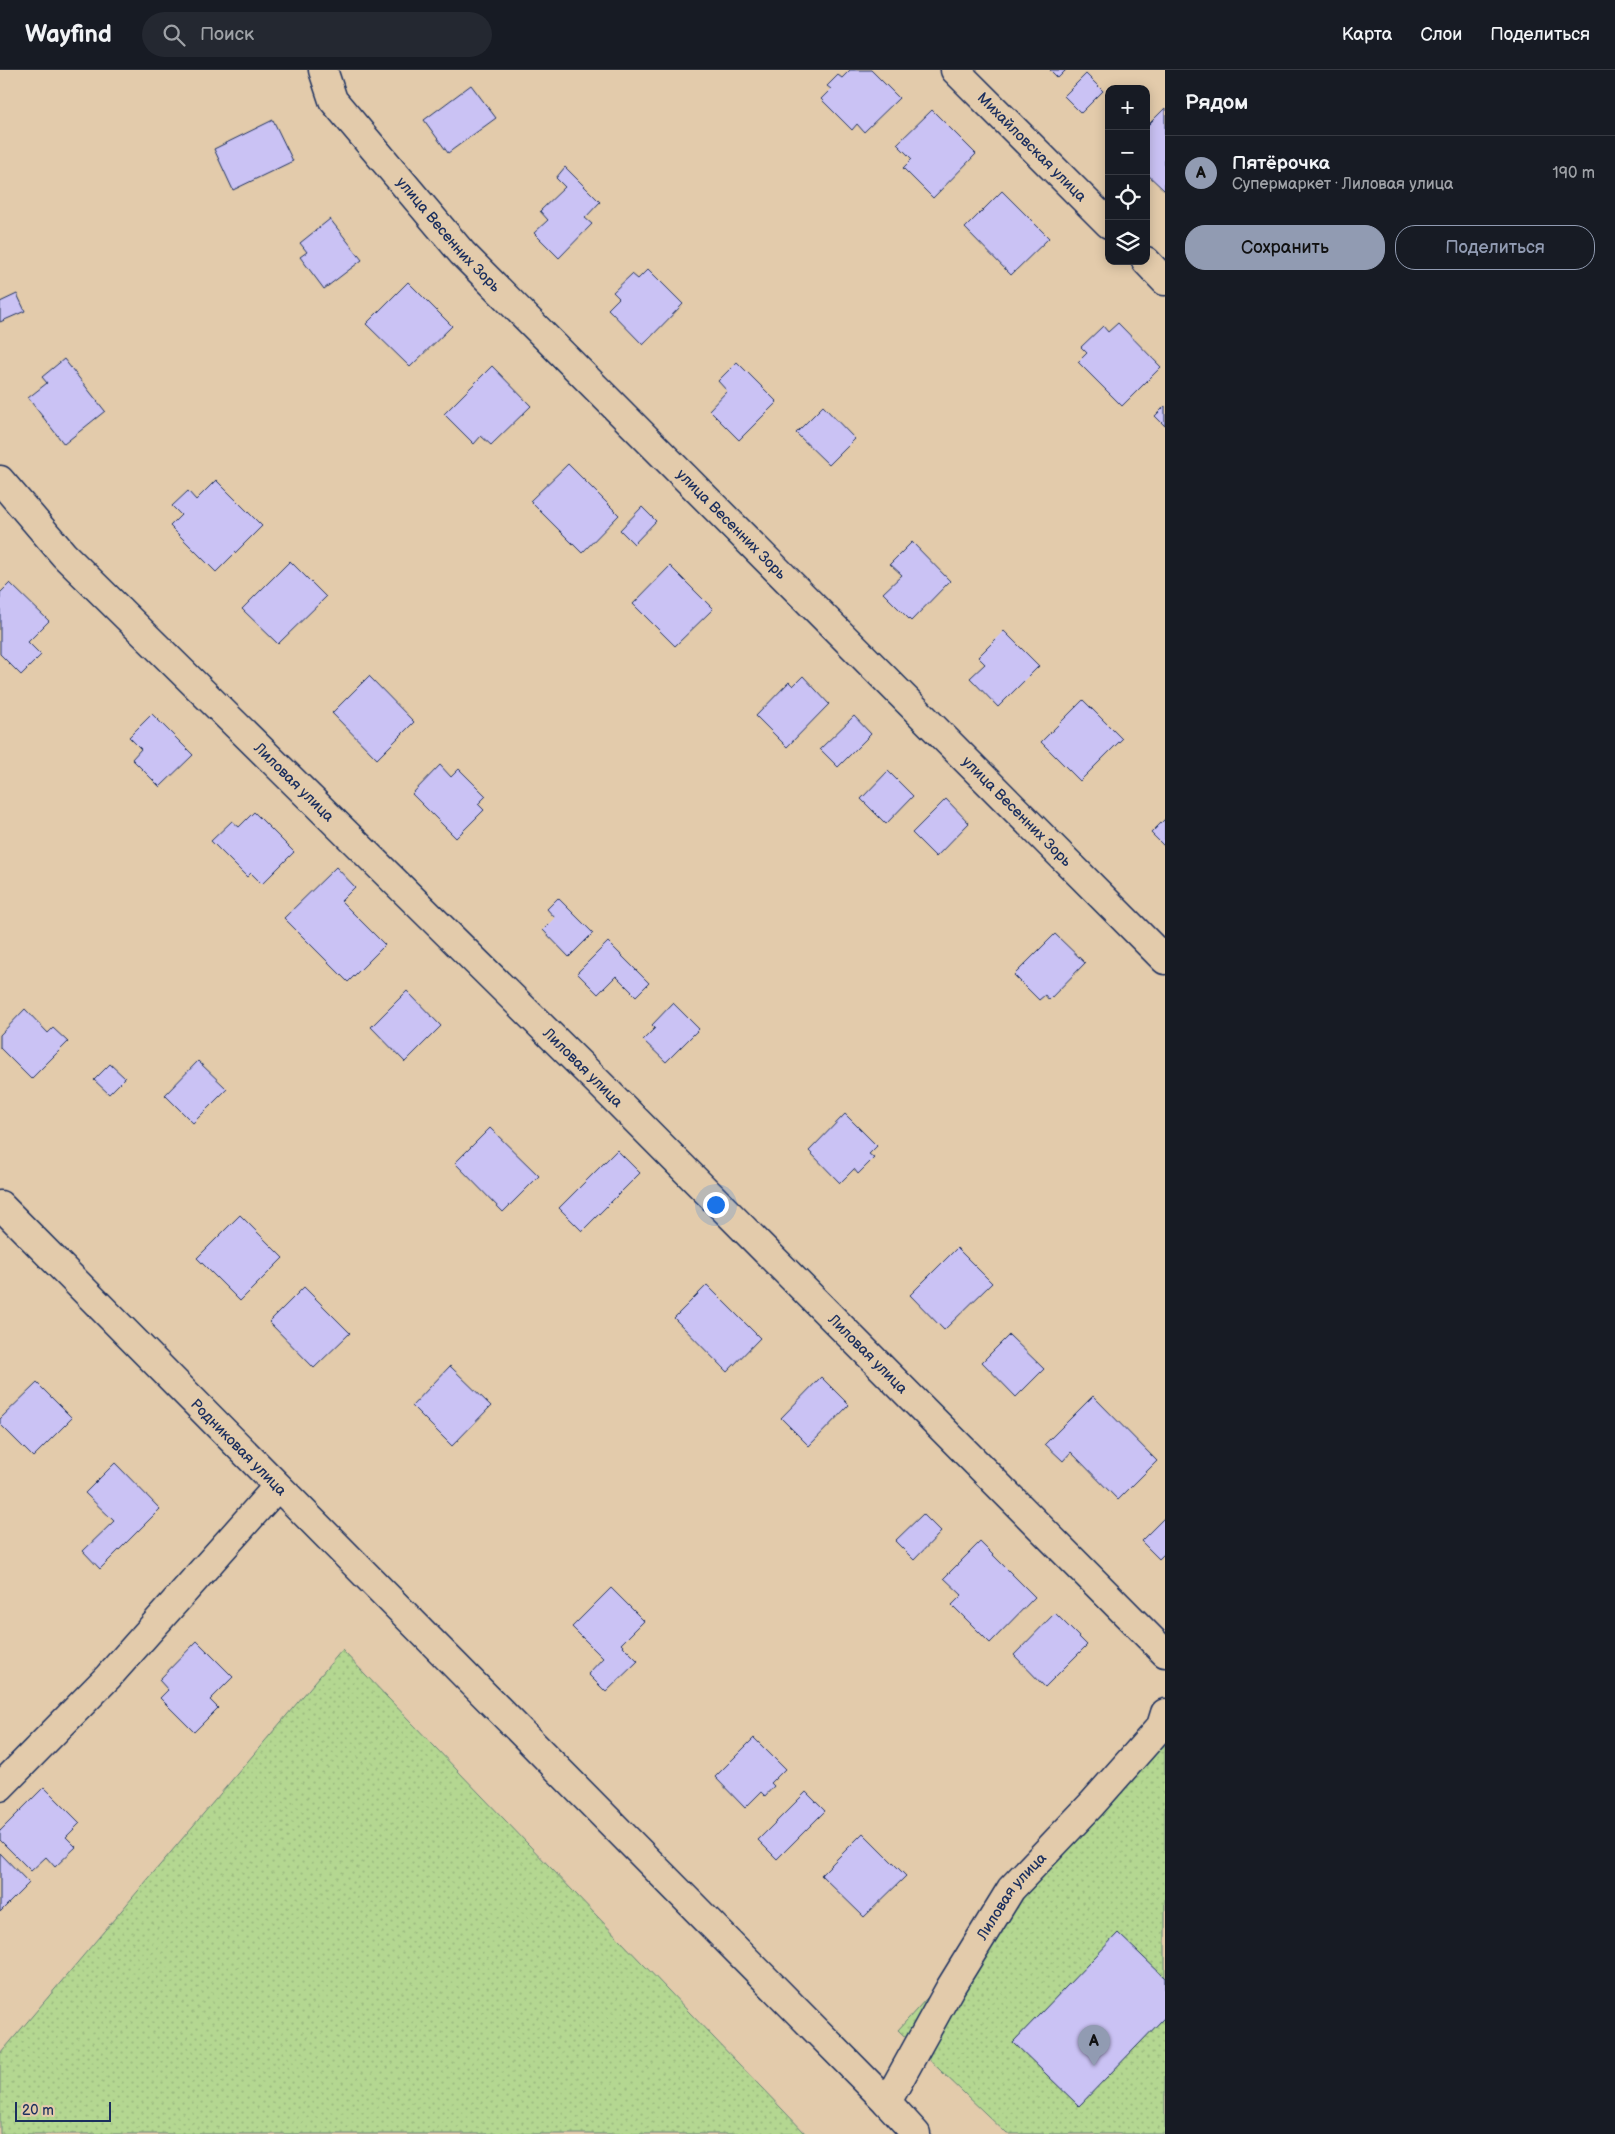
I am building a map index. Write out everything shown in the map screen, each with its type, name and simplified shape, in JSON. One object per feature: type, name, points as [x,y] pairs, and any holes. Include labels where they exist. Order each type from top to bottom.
[{"type":"street","name":"улица Весенних Зорь","points":[[323,70],[333,100],[462,253],[1165,960]]},
{"type":"street","name":"Михайловская улица","points":[[955,70],[1105,220]]},
{"type":"street","points":[[1150,265],[1165,281]]},
{"type":"street","name":"Лиловая улица","points":[[0,480],[64,555],[598,1082],[1165,1653]]},
{"type":"street","name":"Родниковая улица","points":[[0,1205],[276,1487],[479,1688],[887,2102],[916,2134]]},
{"type":"street","points":[[0,1787],[108,1677],[276,1487]]},
{"type":"street","name":"Лиловая улица","points":[[887,2102],[950,1988],[1011,1889],[1092,1804],[1164,1722]]},
{"type":"green space","points":[[342,1650],[806,2134],[0,2134],[0,2054]]},
{"type":"green space","points":[[1165,1735],[1165,2134],[1007,2134],[898,2030]]},
{"type":"building","points":[[850,70],[871,70],[899,98],[864,132],[857,124],[852,130],[821,99],[831,89],[827,86],[838,75],[842,78]]},
{"type":"building","points":[[1050,70],[1066,70],[1058,78]]},
{"type":"building","points":[[1086,74],[1103,91],[1081,113],[1064,96]]},
{"type":"building","points":[[471,85],[496,118],[448,153],[424,120]]},
{"type":"building","points":[[1165,108],[1165,191],[1150,177],[1150,123]]},
{"type":"building","points":[[932,110],[976,154],[933,198],[903,168],[912,159],[897,144]]},
{"type":"building","points":[[273,120],[293,161],[233,190],[214,149]]},
{"type":"building","points":[[565,167],[600,202],[585,218],[592,224],[559,258],[534,233],[548,220],[540,211],[565,187],[556,178]]},
{"type":"building","points":[[1002,191],[1049,238],[1011,275],[965,228]]},
{"type":"building","points":[[330,219],[362,260],[324,289],[300,257],[307,252],[300,243]]},
{"type":"building","points":[[648,269],[683,304],[643,345],[608,309],[619,298],[613,292],[632,274],[638,279]]},
{"type":"building","points":[[408,282],[452,326],[410,367],[366,324]]},
{"type":"building","points":[[17,294],[25,311],[0,322],[0,302]]},
{"type":"building","points":[[1118,323],[1161,367],[1122,406],[1078,362],[1087,353],[1081,347],[1103,326],[1108,332]]},
{"type":"building","points":[[64,359],[105,411],[64,444],[28,398],[47,383],[42,377]]},
{"type":"building","points":[[737,362],[777,402],[739,440],[709,410],[727,391],[718,381]]},
{"type":"building","points":[[492,366],[531,406],[491,445],[481,436],[474,444],[444,414]]},
{"type":"building","points":[[823,406],[855,439],[829,465],[796,433]]},
{"type":"building","points":[[1165,406],[1165,426],[1155,416]]},
{"type":"building","points":[[568,464],[619,515],[582,553],[530,501]]},
{"type":"building","points":[[216,480],[262,526],[216,572],[170,526],[181,515],[172,506],[188,491],[196,500]]},
{"type":"building","points":[[642,507],[656,521],[634,544],[620,530]]},
{"type":"building","points":[[912,542],[950,581],[911,621],[883,593],[902,575],[890,564]]},
{"type":"building","points":[[290,561],[326,597],[278,644],[242,609]]},
{"type":"building","points":[[670,566],[713,609],[675,646],[633,604]]},
{"type":"building","points":[[10,583],[49,621],[28,642],[41,655],[21,675],[0,654],[0,593]]},
{"type":"building","points":[[1004,631],[1039,666],[998,707],[970,678],[985,664],[978,657]]},
{"type":"building","points":[[369,676],[414,722],[377,759],[332,713]]},
{"type":"building","points":[[803,676],[829,704],[787,747],[756,716],[789,682],[793,686]]},
{"type":"building","points":[[1083,700],[1122,739],[1080,781],[1041,742]]},
{"type":"building","points":[[152,714],[193,755],[160,787],[132,759],[141,749],[129,737]]},
{"type":"building","points":[[854,716],[871,734],[838,767],[820,749]]},
{"type":"building","points":[[440,765],[451,777],[459,769],[486,796],[478,804],[484,810],[456,838],[412,794]]},
{"type":"building","points":[[888,771],[913,796],[886,824],[861,799]]},
{"type":"building","points":[[946,799],[969,823],[936,857],[912,833]]},
{"type":"building","points":[[254,812],[294,852],[262,884],[251,873],[247,877],[211,841],[232,821],[239,827]]},
{"type":"building","points":[[1165,819],[1165,847],[1151,833]]},
{"type":"building","points":[[336,867],[355,887],[341,901],[385,945],[348,982],[284,918]]},
{"type":"building","points":[[558,898],[593,933],[569,957],[543,930],[555,918],[547,909]]},
{"type":"building","points":[[1055,934],[1085,963],[1049,1000],[1045,995],[1039,1000],[1014,975]]},
{"type":"building","points":[[608,942],[649,983],[636,996],[616,976],[598,994],[577,973]]},
{"type":"building","points":[[407,991],[441,1026],[405,1062],[371,1027]]},
{"type":"building","points":[[673,1003],[699,1029],[666,1062],[643,1040],[655,1028],[652,1025]]},
{"type":"building","points":[[25,1009],[48,1033],[53,1028],[68,1042],[31,1079],[0,1048],[0,1035]]},
{"type":"building","points":[[198,1061],[227,1089],[193,1123],[165,1095]]},
{"type":"building","points":[[110,1064],[125,1078],[109,1094],[94,1080]]},
{"type":"building","points":[[845,1114],[877,1146],[869,1154],[874,1158],[858,1174],[854,1169],[840,1183],[809,1151]]},
{"type":"building","points":[[490,1128],[539,1176],[503,1212],[455,1163]]},
{"type":"building","points":[[617,1150],[640,1173],[582,1231],[559,1208]]},
{"type":"building","points":[[240,1215],[283,1258],[240,1301],[197,1258]]},
{"type":"building","points":[[957,1248],[992,1283],[944,1330],[910,1295]]},
{"type":"building","points":[[707,1285],[760,1338],[727,1372],[674,1318]]},
{"type":"building","points":[[304,1287],[350,1333],[314,1368],[269,1322]]},
{"type":"building","points":[[1009,1335],[1044,1369],[1016,1397],[982,1362]]},
{"type":"building","points":[[450,1366],[491,1406],[452,1446],[412,1406]]},
{"type":"building","points":[[821,1377],[849,1405],[809,1446],[781,1418]]},
{"type":"building","points":[[37,1383],[72,1418],[33,1457],[0,1424],[0,1419]]},
{"type":"building","points":[[1093,1396],[1157,1461],[1118,1500],[1071,1452],[1063,1461],[1045,1444]]},
{"type":"building","points":[[115,1463],[160,1509],[100,1569],[83,1551],[114,1521],[85,1493]]},
{"type":"building","points":[[923,1514],[941,1532],[914,1560],[895,1541]]},
{"type":"building","points":[[1165,1517],[1165,1553],[1159,1559],[1141,1541]]},
{"type":"building","points":[[980,1542],[1035,1597],[990,1643],[952,1605],[962,1595],[944,1578]]},
{"type":"building","points":[[611,1588],[644,1621],[621,1644],[638,1661],[606,1692],[588,1674],[603,1658],[572,1627]]},
{"type":"building","points":[[1055,1613],[1087,1645],[1045,1687],[1014,1655]]},
{"type":"building","points":[[197,1641],[233,1677],[210,1700],[218,1708],[194,1732],[160,1698],[168,1690],[159,1680]]},
{"type":"building","points":[[754,1738],[785,1769],[771,1783],[774,1786],[765,1796],[761,1792],[745,1808],[715,1777]]},
{"type":"building","points":[[44,1787],[80,1823],[66,1837],[76,1847],[55,1867],[46,1857],[31,1871],[0,1840],[0,1831]]},
{"type":"building","points":[[806,1792],[825,1811],[777,1859],[758,1840]]},
{"type":"building","points":[[863,1833],[906,1876],[864,1917],[821,1875]]},
{"type":"building","points":[[0,1853],[29,1883],[0,1912]]},
{"type":"building","points":[[1118,1933],[1165,1978],[1165,2017],[1079,2106],[1013,2042]]},
{"type":"place","name":"Пятёрочка","points":[[1094,2066]]}]
